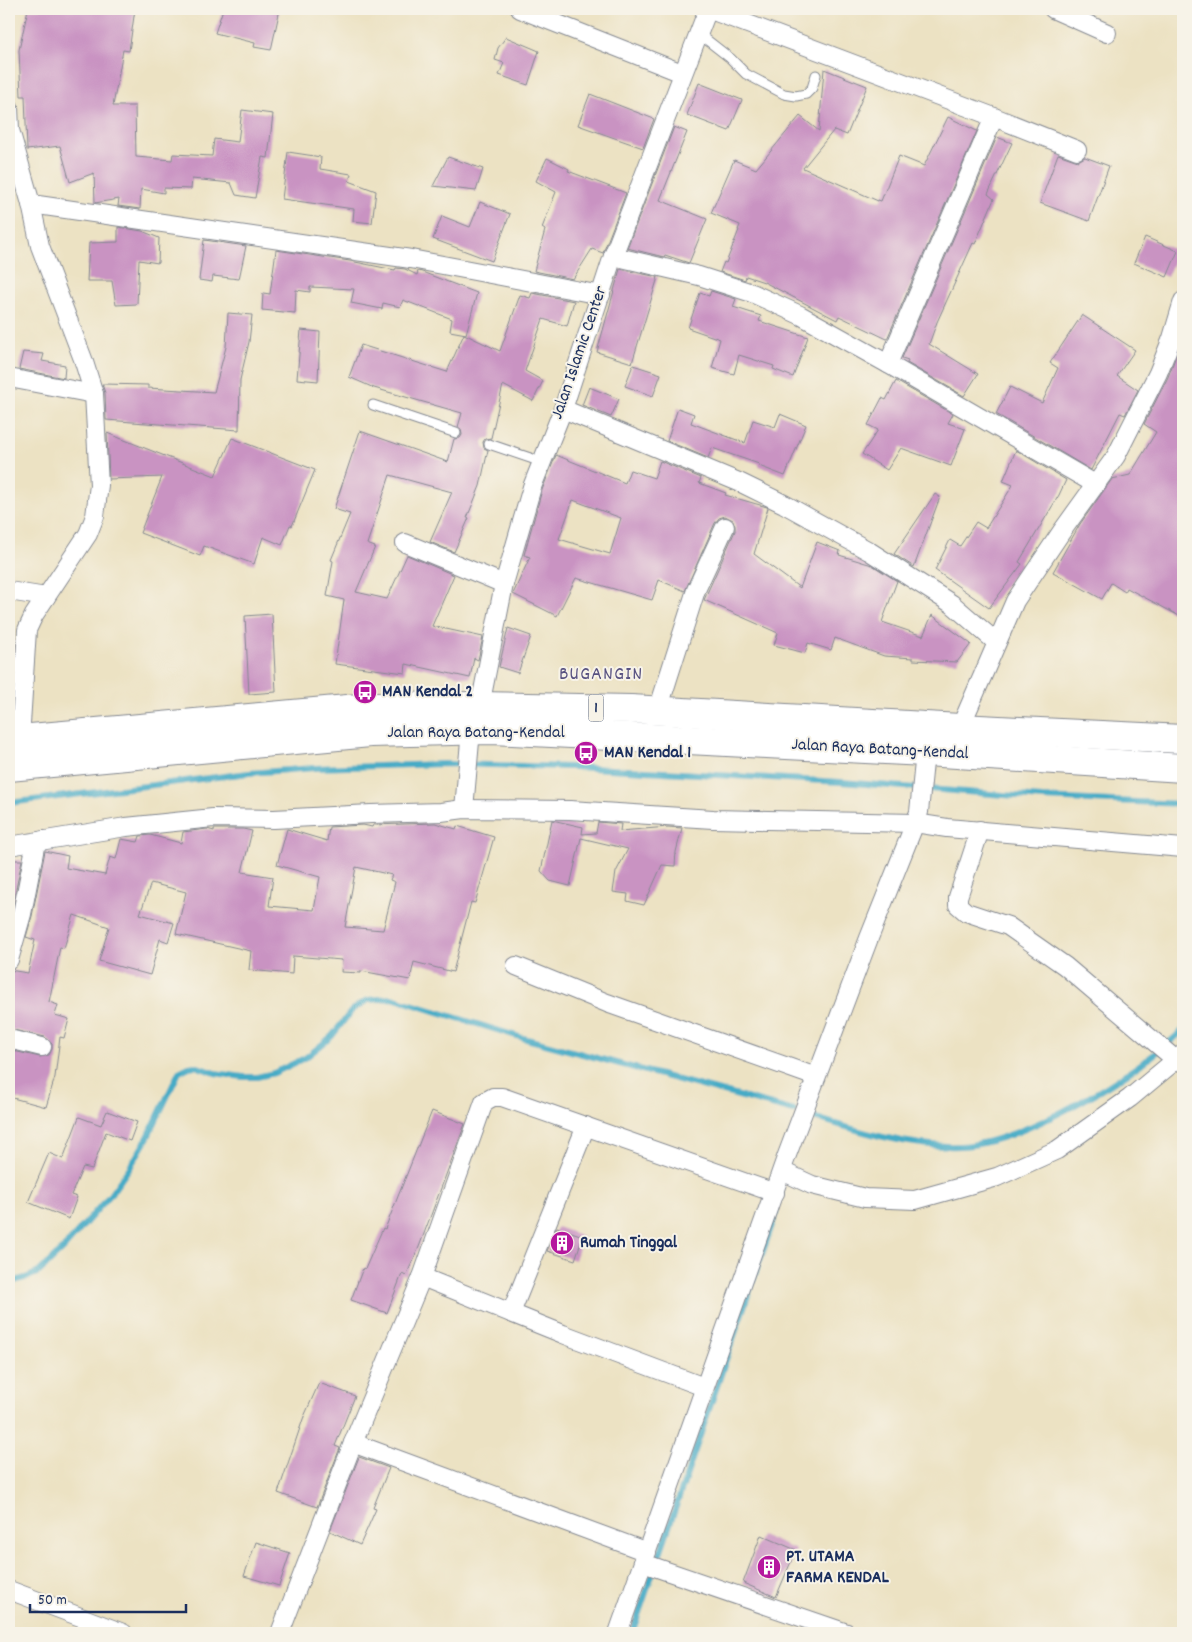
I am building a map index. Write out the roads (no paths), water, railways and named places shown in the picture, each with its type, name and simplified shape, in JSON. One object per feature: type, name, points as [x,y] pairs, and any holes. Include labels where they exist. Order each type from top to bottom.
[{"type":"highway","name":"Jalan Raya Batang-Kendal","points":[[14,739],[369,707],[474,727],[604,735],[924,763],[1183,768]]},
{"type":"highway","name":"Jalan Raya Batang-Kendal","points":[[9,767],[370,733],[474,727],[658,710],[1183,739]]},
{"type":"street","points":[[520,9],[682,72]]},
{"type":"street","points":[[708,9],[994,116],[1077,150]]},
{"type":"street","name":"Jalan Islamic Center","points":[[464,804],[474,727],[504,584],[532,487],[563,409],[613,256],[682,72],[708,9]]},
{"type":"street","points":[[1053,9],[1107,32]]},
{"type":"street","points":[[9,107],[10,130],[31,204],[40,246],[84,359],[94,394],[99,486],[95,516],[88,534],[34,615],[28,630],[14,739]]},
{"type":"street","points":[[888,364],[994,116]]},
{"type":"street","points":[[31,204],[411,259],[601,295]]},
{"type":"street","points":[[613,256],[699,276],[752,293],[800,315],[1095,484]]},
{"type":"street","points":[[960,728],[1015,601],[1116,456],[1158,374],[1172,338],[1183,301]]},
{"type":"street","points":[[9,378],[94,394]]},
{"type":"street","points":[[563,409],[741,483],[784,504],[868,551],[952,604],[996,642]]},
{"type":"street","points":[[658,710],[696,590],[726,527]]},
{"type":"street","points":[[405,543],[504,584]]},
{"type":"street","points":[[9,591],[46,597]]},
{"type":"street","points":[[618,1633],[704,1387],[816,1077],[917,818],[924,763]]},
{"type":"street","points":[[9,846],[126,827],[214,818],[274,819],[441,812],[464,804],[713,819],[917,818],[980,830],[1183,848]]},
{"type":"street","points":[[782,1172],[812,1185],[865,1198],[915,1200],[998,1178],[1058,1150],[1130,1098],[1176,1056],[1148,1036],[1065,966],[1008,926],[966,912],[958,905],[958,897],[980,830]]},
{"type":"street","points":[[9,960],[22,914],[36,842],[43,840]]},
{"type":"street","points":[[516,966],[607,1003],[816,1077]]},
{"type":"street","points":[[9,1039],[42,1047]]},
{"type":"street","points":[[280,1633],[353,1443],[422,1276],[484,1102],[493,1097],[502,1097],[774,1193]]},
{"type":"street","points":[[510,1313],[586,1126]]},
{"type":"street","points":[[422,1276],[510,1313],[704,1387]]},
{"type":"street","points":[[353,1443],[645,1558],[847,1633]]},
{"type":"street","points":[[9,1590],[123,1633]]},
{"type":"lane","points":[[698,32],[730,58],[746,74],[784,94],[796,96],[806,94],[812,88],[816,75]]},
{"type":"lane","points":[[372,406],[456,433]]},
{"type":"lane","points":[[489,444],[542,462]]},
{"type":"waterway","points":[[9,803],[249,773],[314,768],[444,764],[574,767],[841,782],[1042,798],[1183,804]]},
{"type":"waterway","points":[[9,1283],[39,1272],[64,1248],[110,1195],[148,1137],[179,1072],[195,1066],[215,1073],[243,1077],[257,1077],[274,1073],[305,1058],[332,1036],[353,1009],[368,1000],[392,998],[523,1038],[794,1111]]},
{"type":"waterway","points":[[807,1115],[863,1132],[902,1141],[941,1146],[960,1146],[985,1142],[1046,1120],[1078,1103],[1138,1066],[1183,1030]]},
{"type":"waterway","points":[[657,1562],[776,1213]]},
{"type":"waterway","points":[[632,1633],[652,1575]]},
{"type":"place","name":"MAN Kendal 2","points":[[365,692]]},
{"type":"place","name":"MAN Kendal 1","points":[[586,753]]},
{"type":"place","name":"Rumah Tinggal","points":[[562,1243]]},
{"type":"place","name":"PT. UTAMA FARMA KENDAL","points":[[769,1567]]},
{"type":"district","name":"BUGANGIN","points":[[601,675]]}]
